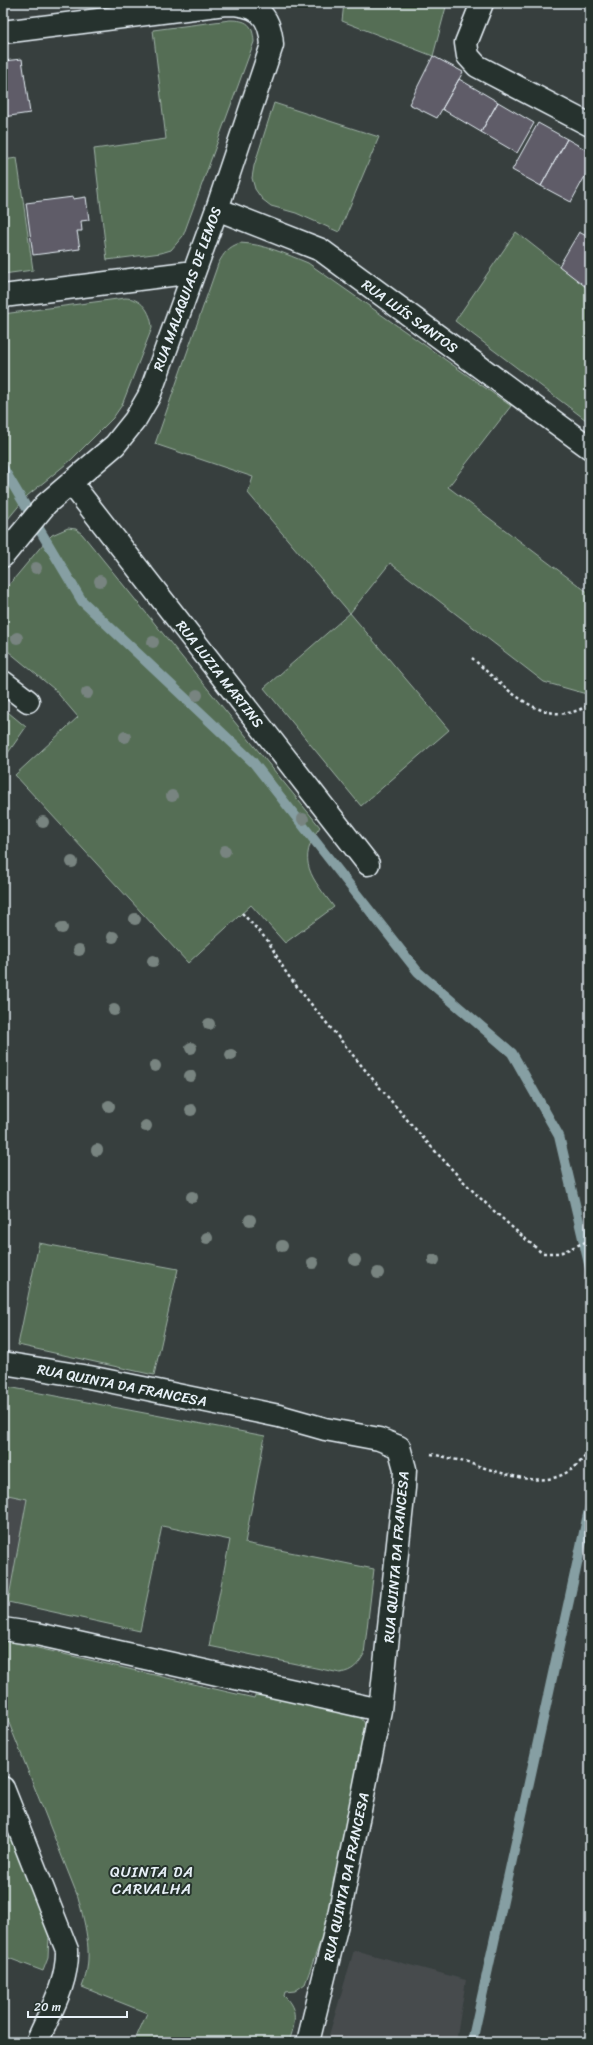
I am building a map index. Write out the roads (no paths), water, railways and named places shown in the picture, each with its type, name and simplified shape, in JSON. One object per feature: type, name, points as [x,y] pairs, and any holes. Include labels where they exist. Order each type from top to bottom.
[{"type":"street","name":"RUA MALAQUIAS DE LEMOS","points":[[3,32],[229,3],[244,4],[256,9],[265,18],[271,32],[272,45],[217,209],[149,396],[134,420],[115,445],[72,484],[46,504],[3,556]]},
{"type":"street","points":[[482,3],[466,43],[468,56],[477,66],[590,125]]},
{"type":"street","name":"RUA LUÍS SANTOS","points":[[217,209],[321,250],[590,448]]},
{"type":"street","points":[[3,296],[194,272]]},
{"type":"street","name":"RUA LUZIA MARTINS","points":[[72,484],[368,864]]},
{"type":"street","points":[[3,682],[28,701]]},
{"type":"street","name":"RUA QUINTA DA FRANCESA","points":[[3,1363],[89,1377],[279,1416],[325,1429],[380,1439],[399,1447],[405,1469],[404,1488],[380,1710],[338,1920],[308,2042]]},
{"type":"street","points":[[3,1629],[38,1634],[380,1710]]},
{"type":"street","points":[[3,1788],[67,1950],[67,1966],[60,1991],[37,2042]]},
{"type":"waterway","points":[[3,468],[82,601],[253,762],[418,972],[512,1053],[559,1136],[590,1268]]},
{"type":"waterway","points":[[472,2042],[590,1505]]},
{"type":"district","name":"QUINTA DA CARVALHA","points":[[152,1880]]}]
